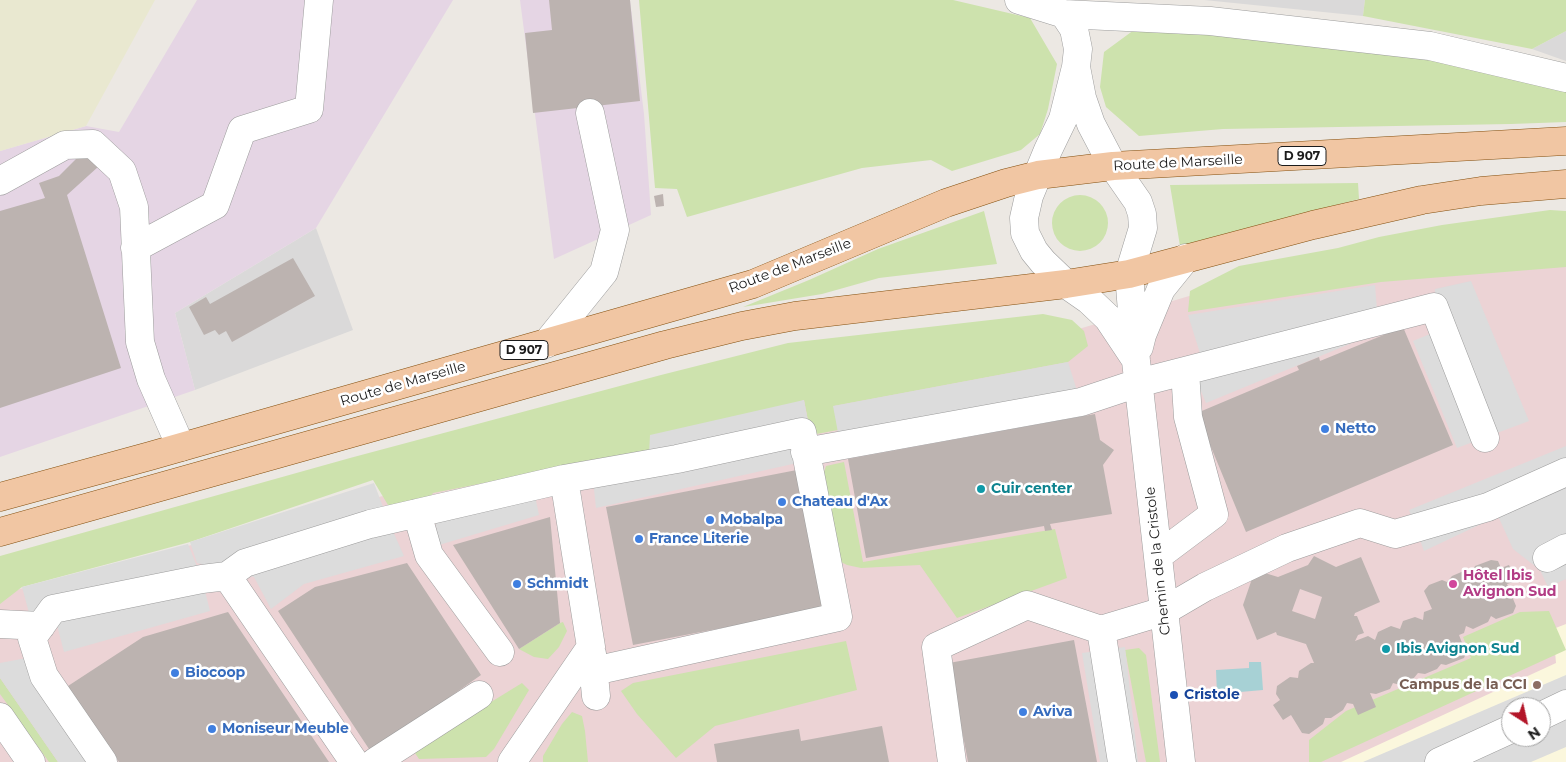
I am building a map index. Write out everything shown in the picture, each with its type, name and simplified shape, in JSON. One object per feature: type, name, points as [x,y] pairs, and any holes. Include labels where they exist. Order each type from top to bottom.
[{"type":"main road","name":"Route de Marseille","points":[[0,497],[181,448],[753,284],[946,204],[1006,182],[1038,175],[1113,166],[1566,141]]},
{"type":"main road","name":"D 907","points":[[0,532],[665,345],[742,326],[795,316],[1066,284],[1129,274],[1313,225],[1422,200],[1481,191],[1566,184]]},
{"type":"street","points":[[135,248],[215,205],[242,130],[309,110],[319,0]]},
{"type":"street","points":[[1019,0],[1064,14],[1210,21],[1430,46],[1566,78]]},
{"type":"street","points":[[1064,14],[1074,29],[1078,48],[1076,67],[1063,119],[1030,196],[1024,218],[1025,233],[1038,256],[1066,284],[1089,300],[1108,318],[1137,372]]},
{"type":"street","points":[[1076,67],[1082,98],[1091,124],[1113,166],[1138,202],[1142,214],[1143,228],[1129,274]]},
{"type":"street","points":[[546,344],[604,272],[615,230],[590,113]]},
{"type":"street","points":[[0,181],[65,145],[93,144],[122,171],[134,207],[140,342],[151,379],[181,448]]},
{"type":"street","points":[[1137,372],[1142,335],[1161,289],[1186,258]]},
{"type":"street","name":"Chemin de la Cristole","points":[[1129,274],[1137,372],[1181,762]]},
{"type":"street","points":[[806,452],[1081,402],[1137,372],[1185,371],[1434,307],[1484,438]]},
{"type":"street","points":[[1158,556],[1214,514],[1188,417],[1185,371]]},
{"type":"street","points":[[103,762],[44,676],[32,638],[52,610],[202,579],[227,576],[245,563],[370,524],[564,479],[677,459],[802,432],[838,617],[594,671],[512,762]]},
{"type":"street","points":[[952,762],[936,646],[1027,605],[1101,630],[1164,611],[1205,587],[1287,548],[1360,523],[1395,534],[1488,507],[1566,472]]},
{"type":"street","points":[[564,479],[594,671]]},
{"type":"street","points":[[417,513],[429,555],[500,652]]},
{"type":"street","points":[[227,576],[354,762]]},
{"type":"street","points":[[0,624],[41,626]]},
{"type":"street","points":[[1101,630],[1122,762]]},
{"type":"street","points":[[375,762],[480,695]]},
{"type":"street","points":[[1551,711],[1566,704]]},
{"type":"street","points":[[0,717],[17,755]]},
{"type":"street","points":[[1439,762],[1501,734]]},
{"type":"shaded area","points":[[197,0],[453,0],[316,228],[175,313],[195,390],[0,457],[0,151],[86,126],[119,132]]},
{"type":"shaded area","points":[[520,0],[630,0],[644,114],[651,215],[554,259]]},
{"type":"shaded area","points":[[1204,0],[1365,0],[1363,16]]},
{"type":"shaded area","points":[[1566,31],[1566,61],[1532,49]]},
{"type":"shaded area","points":[[316,228],[353,330],[195,390],[175,313]]},
{"type":"shaded area","points":[[1566,230],[1566,762],[0,762],[0,594],[867,372],[1062,334],[1236,282]]},
{"type":"shaded area","points":[[1471,281],[1529,421],[1457,448],[1413,341],[1442,329],[1434,307],[1435,289]]},
{"type":"shaded area","points":[[1375,285],[1378,322],[1352,343],[1206,403],[1198,384],[1204,366],[1188,315]]},
{"type":"shaded area","points":[[1068,362],[1085,416],[843,459],[833,406]]},
{"type":"shaded area","points":[[804,400],[815,459],[596,508],[591,462],[649,454],[650,435]]},
{"type":"shaded area","points":[[1566,446],[1566,579],[1548,587],[1540,570],[1513,549],[1498,516],[1424,551],[1409,510]]},
{"type":"shaded area","points":[[374,483],[404,556],[304,584],[271,609],[254,577],[197,563],[190,542]]},
{"type":"shaded area","points":[[534,491],[539,515],[439,545],[435,520]]},
{"type":"shaded area","points":[[188,544],[202,579],[210,611],[64,652],[53,610],[29,613],[22,587]]},
{"type":"shaded area","name":"Campus de la CCI","points":[[1566,624],[1566,762],[1341,762],[1556,663],[1553,629]]},
{"type":"shaded area","points":[[1125,647],[1138,762],[1100,762],[1082,653]]},
{"type":"shaded area","points":[[44,656],[118,762],[58,762],[0,678],[0,663]]},
{"type":"shaded area","points":[[1566,675],[1566,747],[1531,762],[1363,762],[1501,703],[1501,747],[1551,747],[1551,697],[1515,697]]},
{"type":"green space","points":[[0,0],[155,0],[86,126],[0,151]]},
{"type":"green space","points":[[639,0],[953,0],[1030,18],[1057,64],[1048,109],[1040,134],[1021,150],[952,171],[931,160],[862,168],[687,217],[677,189],[655,188]]},
{"type":"green space","points":[[1365,0],[1566,0],[1566,31],[1532,49],[1363,16]]},
{"type":"green space","points":[[1138,27],[1395,52],[1566,86],[1566,122],[1223,129],[1139,136],[1106,107],[1100,87],[1104,52]]},
{"type":"green space","points":[[1358,183],[1359,199],[1180,246],[1170,185]]},
{"type":"green space","points":[[1074,195],[1086,195],[1096,199],[1104,207],[1108,223],[1104,239],[1096,247],[1086,251],[1074,251],[1064,247],[1056,239],[1052,229],[1052,217],[1056,207],[1064,199]]},
{"type":"green space","points":[[1550,210],[1566,211],[1566,267],[1381,282],[1188,312],[1190,291],[1239,266],[1338,248],[1379,237],[1442,225]]},
{"type":"green space","points":[[984,211],[997,264],[879,278],[822,294],[743,307],[878,249]]},
{"type":"green space","points":[[1043,314],[1072,320],[1084,331],[1088,346],[1068,362],[834,406],[838,430],[811,435],[804,400],[649,454],[591,462],[433,493],[427,502],[408,511],[388,505],[373,480],[190,542],[22,587],[0,604],[0,556],[350,458],[788,343]]},
{"type":"green space","points":[[844,462],[863,562],[1055,529],[1067,578],[957,618],[920,565],[861,568],[847,565],[835,559],[823,475],[826,466]]},
{"type":"green space","points":[[1549,611],[1566,650],[1321,762],[1309,762],[1309,740],[1346,711],[1471,658],[1463,637],[1520,612]]},
{"type":"green space","points":[[563,622],[567,631],[559,647],[548,659],[534,657],[519,649],[560,623]]},
{"type":"green space","points":[[846,641],[857,690],[715,726],[676,758],[637,714],[621,691],[633,683]]},
{"type":"green space","points":[[1139,648],[1146,655],[1160,762],[1146,762],[1125,650]]},
{"type":"green space","points":[[0,678],[58,762],[49,762],[0,694]]},
{"type":"green space","points":[[522,683],[529,690],[494,749],[486,757],[419,759],[413,750]]},
{"type":"green space","points":[[572,712],[582,716],[588,762],[543,762],[543,756],[562,724]]},
{"type":"water","points":[[1249,662],[1261,662],[1263,690],[1217,694],[1216,670],[1249,668]]},
{"type":"building","points":[[549,0],[630,0],[640,101],[533,113],[525,33],[552,30]]},
{"type":"building","points":[[84,151],[99,166],[67,195],[121,368],[0,408],[0,211],[45,198],[39,183],[59,176]]},
{"type":"building","points":[[663,194],[664,206],[656,207],[654,196]]},
{"type":"building","points":[[293,258],[315,296],[232,342],[226,331],[219,335],[215,330],[204,335],[189,307],[206,297],[210,304]]},
{"type":"building","name":"Netto","points":[[1403,327],[1453,445],[1246,532],[1197,413],[1299,370],[1297,366],[1319,357],[1320,361]]},
{"type":"building","name":"Cuir center","points":[[1095,414],[1100,440],[1114,450],[1103,465],[1112,514],[1050,524],[1052,530],[1045,531],[1044,526],[866,558],[848,459]]},
{"type":"building","points":[[802,469],[826,608],[633,645],[606,507]]},
{"type":"building","name":"Schmidt","points":[[550,517],[560,623],[519,649],[453,545]]},
{"type":"building","name":"Ibis Avignon Sud","points":[[1314,556],[1336,567],[1361,557],[1380,602],[1355,613],[1354,616],[1357,616],[1364,633],[1358,635],[1355,641],[1368,636],[1375,640],[1378,632],[1391,626],[1400,629],[1403,621],[1415,617],[1423,620],[1424,612],[1432,609],[1424,591],[1429,585],[1442,580],[1447,582],[1452,576],[1466,570],[1472,572],[1475,566],[1491,560],[1498,561],[1501,568],[1509,565],[1516,581],[1507,584],[1516,606],[1513,613],[1496,619],[1491,616],[1488,622],[1473,629],[1466,626],[1464,633],[1459,635],[1466,653],[1464,658],[1446,665],[1441,664],[1437,669],[1425,674],[1418,673],[1413,679],[1400,685],[1393,683],[1390,689],[1376,694],[1370,693],[1376,707],[1358,715],[1353,704],[1347,703],[1343,710],[1331,718],[1325,718],[1323,724],[1309,734],[1302,733],[1291,715],[1283,720],[1273,705],[1280,700],[1276,694],[1277,686],[1290,677],[1298,678],[1299,671],[1314,663],[1306,644],[1277,635],[1276,632],[1257,640],[1243,605],[1255,570],[1278,577],[1308,565]],"holes":[[[1300,589],[1322,597],[1315,619],[1292,611]]]},
{"type":"building","points":[[407,563],[481,675],[371,752],[278,611],[315,587]]},
{"type":"building","points":[[228,612],[329,762],[119,762],[68,686],[143,637]]},
{"type":"building","name":"Aviva","points":[[1074,640],[1097,762],[968,762],[949,663]]},
{"type":"building","points":[[882,726],[889,762],[717,762],[714,744],[799,729],[801,741]]},
{"type":"place","name":"Netto","points":[[1325,429]]},
{"type":"place","name":"Cuir center","points":[[981,489]]},
{"type":"place","name":"Chateau d'Ax","points":[[782,502]]},
{"type":"place","name":"Mobalpa","points":[[710,520]]},
{"type":"place","name":"France Literie","points":[[639,539]]},
{"type":"place","name":"Schmidt","points":[[517,584]]},
{"type":"place","name":"Hôtel Ibis Avignon Sud","points":[[1453,584]]},
{"type":"place","name":"Ibis Avignon Sud","points":[[1386,649]]},
{"type":"place","name":"Biocoop","points":[[175,673]]},
{"type":"place","name":"Campus de la CCI","points":[[1537,685]]},
{"type":"place","name":"Cristole","points":[[1174,695]]},
{"type":"place","name":"Aviva","points":[[1023,712]]},
{"type":"place","name":"Moniseur Meuble","points":[[212,729]]}]
